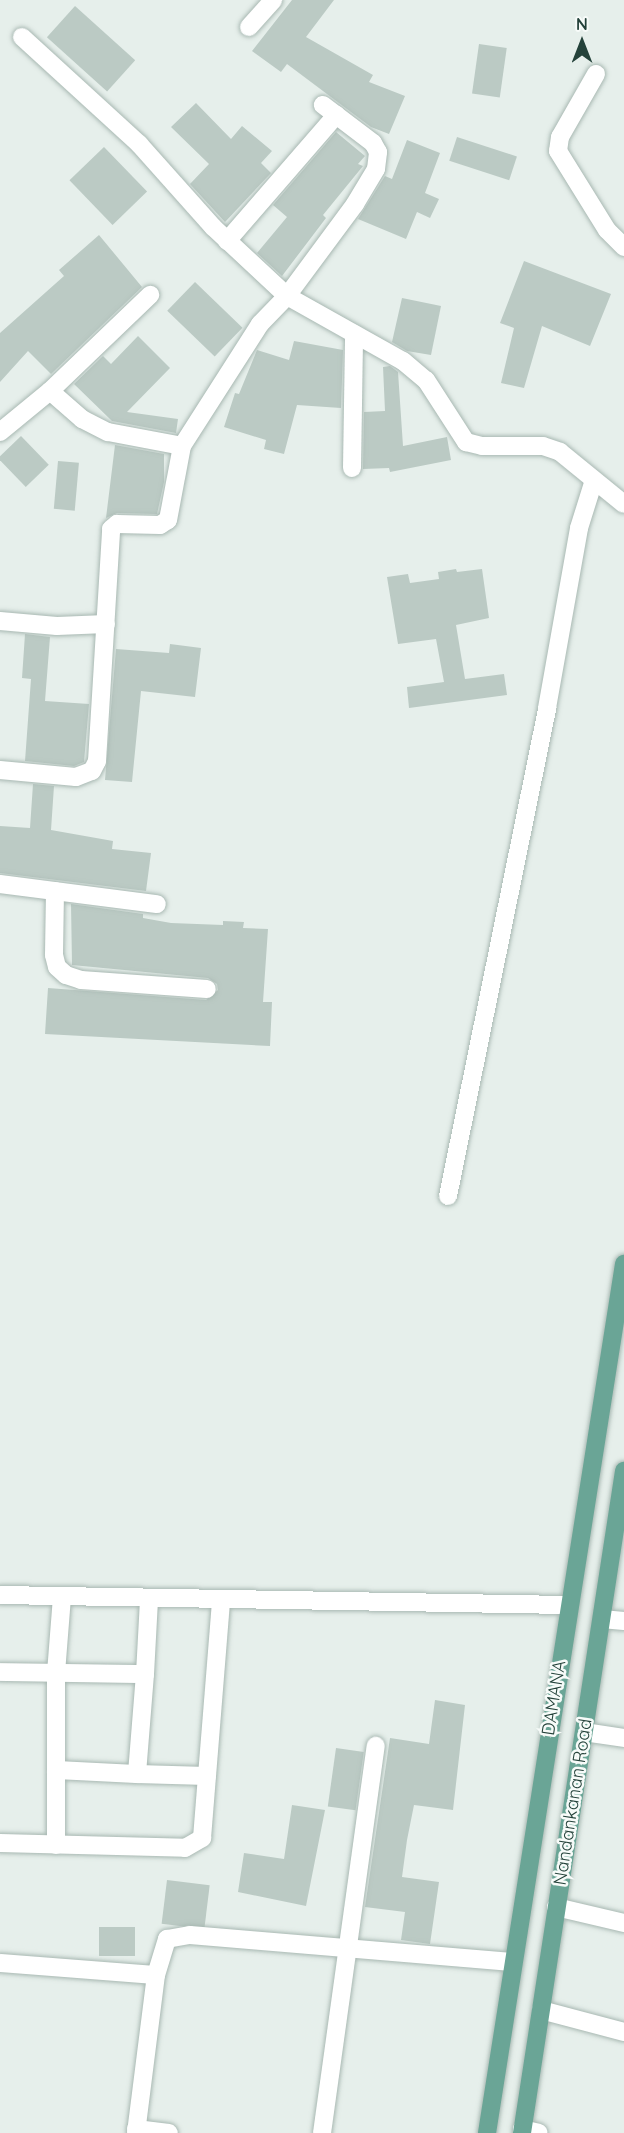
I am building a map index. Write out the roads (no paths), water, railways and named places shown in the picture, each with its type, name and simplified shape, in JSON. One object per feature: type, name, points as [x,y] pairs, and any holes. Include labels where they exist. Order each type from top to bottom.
[{"type":"main road","name":"DAMANA","points":[[487,2133],[568,1605],[619,1326],[624,1264]]},
{"type":"main road","name":"Nandankanan Road","points":[[528,2132],[541,2010],[602,1619],[621,1518],[624,1471]]},
{"type":"street","points":[[249,27],[273,0]]},
{"type":"street","points":[[22,37],[139,144],[227,241],[287,296],[354,334],[426,380],[466,442],[482,446],[543,446],[560,452],[624,504]]},
{"type":"street","points":[[596,74],[560,136],[558,151],[607,230],[624,247]]},
{"type":"street","points":[[0,770],[56,777],[92,771],[97,761],[111,529],[117,524],[160,525],[168,520],[182,446],[260,324],[287,296],[355,204],[376,169],[378,152],[373,143],[329,110],[227,241]]},
{"type":"street","points":[[4,422],[50,392],[150,295]]},
{"type":"street","points":[[352,468],[354,334]]},
{"type":"street","points":[[50,392],[82,419],[108,432],[182,446]]},
{"type":"street","points":[[448,1196],[548,708],[579,528],[594,480]]},
{"type":"street","points":[[0,621],[57,626],[106,624]]},
{"type":"street","points":[[0,884],[157,904]]},
{"type":"street","points":[[55,891],[54,955],[57,967],[66,975],[81,980],[207,990]]},
{"type":"street","points":[[0,1595],[221,1601],[568,1605]]},
{"type":"street","points":[[56,1845],[56,1673],[62,1597]]},
{"type":"street","points":[[137,1774],[149,1599]]},
{"type":"street","points":[[0,1843],[185,1848],[196,1845],[202,1838],[205,1824],[221,1601]]},
{"type":"street","points":[[602,1619],[624,1621]]},
{"type":"street","points":[[0,1672],[145,1674]]},
{"type":"street","points":[[584,1732],[624,1738]]},
{"type":"street","points":[[322,2133],[376,1746]]},
{"type":"street","points":[[56,1770],[207,1776]]},
{"type":"street","points":[[556,1907],[624,1923]]},
{"type":"street","points":[[169,2133],[136,2131],[156,1975],[167,1939],[190,1935],[512,1962]]},
{"type":"street","points":[[0,1963],[156,1975]]},
{"type":"street","points":[[541,2010],[624,2032]]}]
